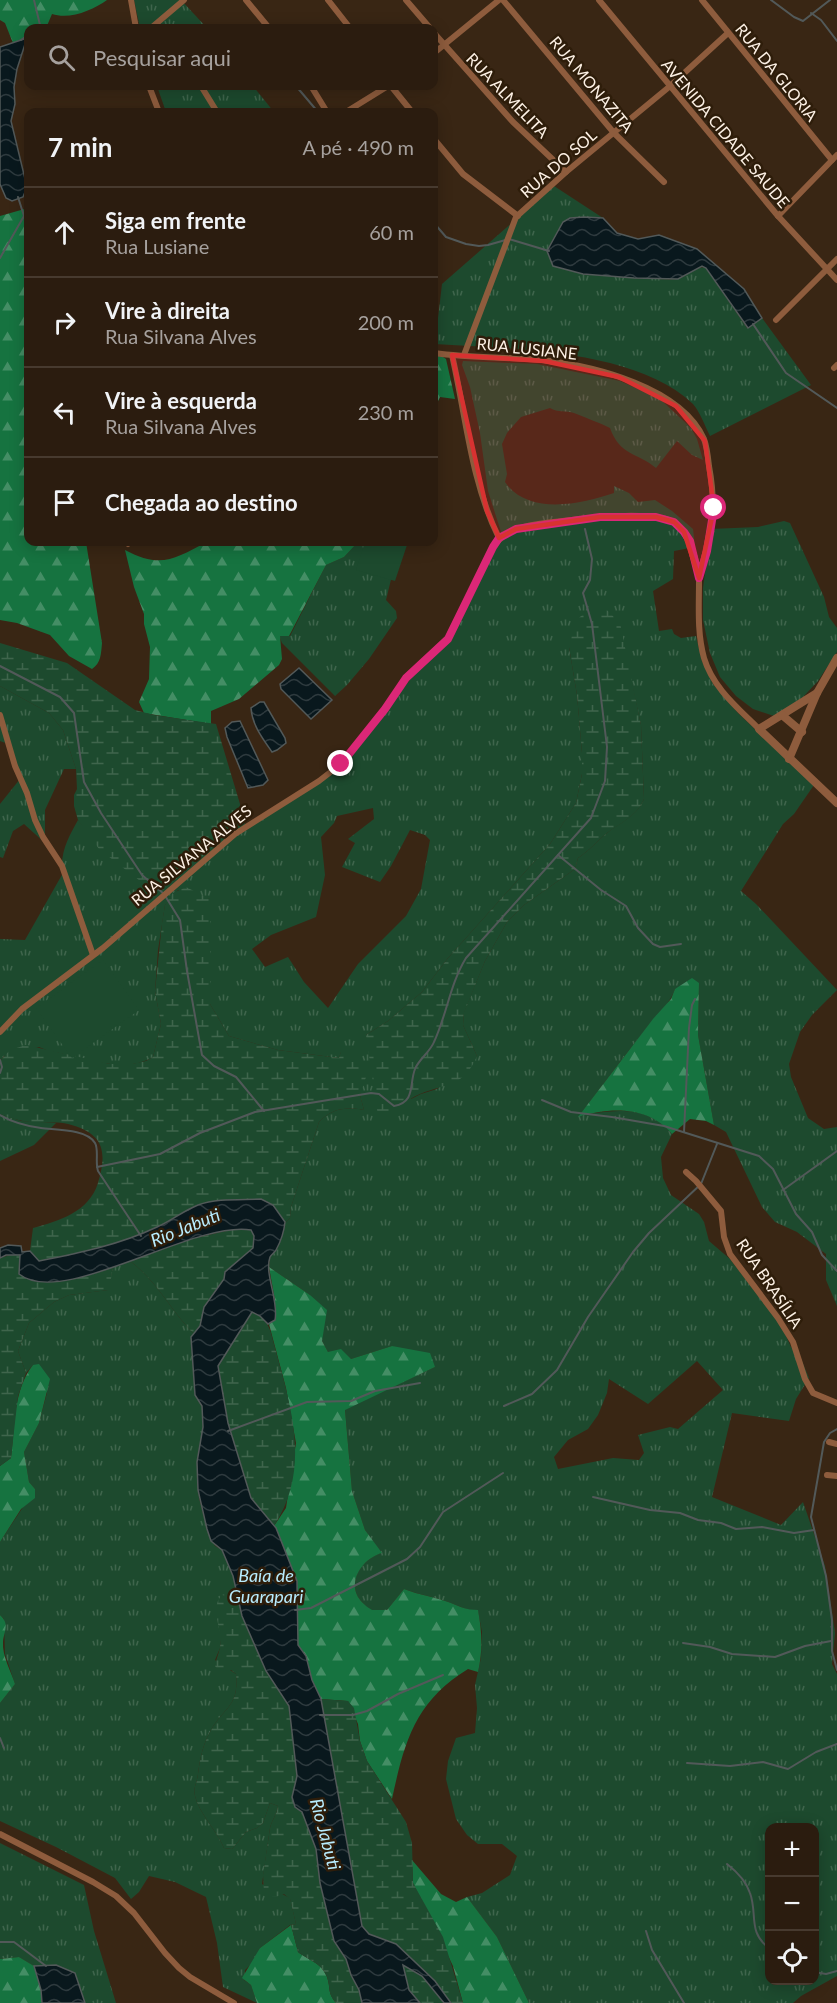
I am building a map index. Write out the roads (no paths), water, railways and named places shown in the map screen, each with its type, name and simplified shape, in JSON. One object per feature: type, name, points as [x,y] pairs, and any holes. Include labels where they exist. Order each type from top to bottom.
[{"type":"street","points":[[130,0],[135,24]]},
{"type":"street","points":[[163,24],[184,0]]},
{"type":"street","points":[[246,0],[265,24]]},
{"type":"street","points":[[328,0],[347,24]]},
{"type":"street","points":[[406,0],[427,24]]},
{"type":"street","points":[[438,50],[501,0]]},
{"type":"street","name":"RUA MONAZITA","points":[[501,0],[614,133],[664,182]]},
{"type":"street","name":"AVENIDA CIDADE SAUDE","points":[[599,0],[778,216],[837,280]]},
{"type":"street","name":"RUA DA GLORIA","points":[[702,0],[834,158]]},
{"type":"street","name":"RUA DO SOL","points":[[464,355],[518,216],[566,172],[669,87],[728,33]]},
{"type":"street","name":"RUA ALMELITA","points":[[438,38],[513,122],[566,172]]},
{"type":"street","points":[[151,90],[157,108]]},
{"type":"street","points":[[203,90],[215,108]]},
{"type":"street","points":[[313,90],[325,108]]},
{"type":"street","points":[[353,108],[382,90]]},
{"type":"street","points":[[393,90],[408,108]]},
{"type":"street","points":[[438,145],[464,174],[518,216]]},
{"type":"street","points":[[778,216],[834,158]]},
{"type":"street","points":[[776,320],[837,259]]},
{"type":"street","name":"RUA LUSIANE","points":[[438,353],[544,360],[602,372],[647,388],[676,406],[691,421],[705,441],[713,489],[713,521],[699,578]]},
{"type":"street","points":[[452,355],[477,475],[487,511],[499,538],[516,529],[600,517],[656,517],[674,522],[690,541],[699,578],[699,625],[704,658],[709,672],[722,690],[759,729],[837,803]]},
{"type":"street","name":"RUA SILVANA ALVES","points":[[0,1032],[22,1009],[93,955],[235,834],[319,781],[341,764],[385,709],[406,678],[448,639],[499,538]]},
{"type":"street","points":[[789,759],[817,693],[837,658]]},
{"type":"street","points":[[759,729],[817,693]]},
{"type":"street","points":[[0,715],[15,766],[27,793],[35,820],[62,866],[93,955]]},
{"type":"street","points":[[782,715],[802,732]]},
{"type":"street","name":"RUA BRASÍLIA","points":[[686,1172],[721,1211],[724,1237],[730,1254],[793,1342],[805,1380],[813,1393],[837,1404]]},
{"type":"street","points":[[829,1442],[837,1444]]},
{"type":"street","points":[[827,1475],[837,1476]]},
{"type":"street","points":[[0,1834],[116,1896],[134,1913],[179,1968],[234,2003]]},
{"type":"water","points":[[24,39],[14,87],[15,104],[11,121],[24,175],[24,194],[12,201],[6,198],[0,184],[0,47]]},
{"type":"water","points":[[570,218],[603,218],[617,233],[638,239],[659,235],[697,249],[744,289],[762,318],[748,328],[706,268],[702,266],[678,279],[583,274],[553,266],[547,251],[563,222]]},
{"type":"water","points":[[299,668],[332,700],[311,719],[281,689],[280,684]]},
{"type":"water","points":[[264,702],[285,738],[286,743],[272,752],[258,732],[253,720],[251,708]]},
{"type":"water","points":[[240,721],[268,780],[263,785],[248,788],[227,737],[225,728],[232,722]]},
{"type":"water","name":"Baía de Guarapari","points":[[261,1199],[273,1205],[285,1222],[281,1240],[270,1257],[269,1264],[276,1312],[275,1320],[268,1324],[252,1312],[218,1366],[228,1423],[251,1498],[276,1528],[297,1581],[298,1645],[306,1656],[312,1680],[321,1699],[362,1926],[369,1934],[396,1944],[435,1981],[451,2003],[444,2003],[422,1976],[403,1965],[409,1990],[420,2003],[362,2003],[346,1959],[334,1941],[320,1883],[316,1849],[302,1812],[295,1807],[292,1797],[297,1776],[289,1706],[266,1671],[242,1616],[233,1576],[222,1550],[211,1541],[207,1529],[198,1490],[197,1462],[203,1427],[202,1406],[195,1395],[191,1337],[200,1326],[204,1307],[224,1279],[225,1272],[253,1248],[254,1236],[251,1230],[226,1230],[196,1238],[96,1273],[66,1280],[39,1282],[19,1274],[20,1255],[6,1255],[0,1258],[0,1248],[8,1245],[21,1246],[22,1252],[30,1251],[39,1261],[84,1251],[114,1244],[143,1233],[205,1203],[221,1200]]},
{"type":"water","points":[[56,1965],[75,1973],[85,2003],[42,2003],[34,1966]]},
{"type":"waterway","points":[[34,0],[40,24]]},
{"type":"waterway","points":[[771,0],[803,21],[830,0]]},
{"type":"waterway","points":[[811,13],[821,20],[837,41]]},
{"type":"waterway","points":[[299,90],[315,108]]},
{"type":"waterway","points":[[0,258],[24,216],[18,197]]},
{"type":"waterway","points":[[438,228],[446,237],[466,244],[488,245],[509,239],[549,251]]},
{"type":"waterway","points":[[753,324],[786,373],[837,408]]},
{"type":"waterway","points":[[97,1167],[160,1154],[200,1133],[255,1112],[371,1093],[379,1094],[394,1106],[406,1101],[415,1069],[434,1042],[456,978],[466,958],[591,818],[605,781],[607,747],[592,624],[583,593],[590,580],[592,559],[585,529]]},
{"type":"waterway","points":[[0,666],[60,697],[74,713],[84,782],[101,813],[142,875],[164,894],[180,920],[202,1055],[214,1066],[236,1077],[264,1111]]},
{"type":"waterway","points":[[558,855],[601,890],[626,906],[638,928],[653,944],[660,947],[681,944]]},
{"type":"waterway","points":[[684,1132],[689,1028],[695,999]]},
{"type":"waterway","points":[[0,1060],[2,1067],[0,1073]]},
{"type":"waterway","points":[[542,1100],[571,1112],[664,1126],[759,1156],[773,1169],[796,1214],[812,1232],[822,1255],[837,1271]]},
{"type":"waterway","name":"Rio Jabuti","points":[[0,1115],[25,1125],[70,1131],[91,1138],[96,1146],[98,1171],[141,1236]]},
{"type":"waterway","points":[[504,1406],[532,1394],[557,1370],[588,1317],[633,1252],[649,1233],[701,1184],[717,1144]]},
{"type":"waterway","points":[[783,1190],[837,1151]]},
{"type":"waterway","points":[[228,1431],[307,1402],[351,1401],[375,1391],[420,1383]]},
{"type":"waterway","points":[[837,1429],[830,1433],[824,1442],[811,1517],[826,1576],[832,1620],[832,1651],[837,1670]]},
{"type":"waterway","points":[[295,1610],[311,1608],[407,1559],[420,1547],[443,1512],[503,1473]]},
{"type":"waterway","points":[[593,1497],[650,1510],[680,1513],[736,1529],[762,1527],[794,1533],[814,1530]]},
{"type":"waterway","points":[[683,1643],[710,1647],[732,1654],[775,1657],[805,1646],[831,1641]]},
{"type":"waterway","points":[[320,1715],[353,1715],[367,1711],[398,1694],[443,1675]]},
{"type":"waterway","points":[[0,1738],[4,1748]]},
{"type":"waterway","points":[[687,1763],[730,1766],[763,1762],[788,1769],[816,1752],[837,1744]]},
{"type":"waterway","points":[[727,1864],[748,1889],[756,1930],[765,1945]]},
{"type":"waterway","points":[[646,1931],[652,1950],[684,2003]]},
{"type":"waterway","points":[[0,1942],[14,1942],[46,1966]]},
{"type":"waterway","points":[[819,1973],[826,1974],[837,1971]]}]
